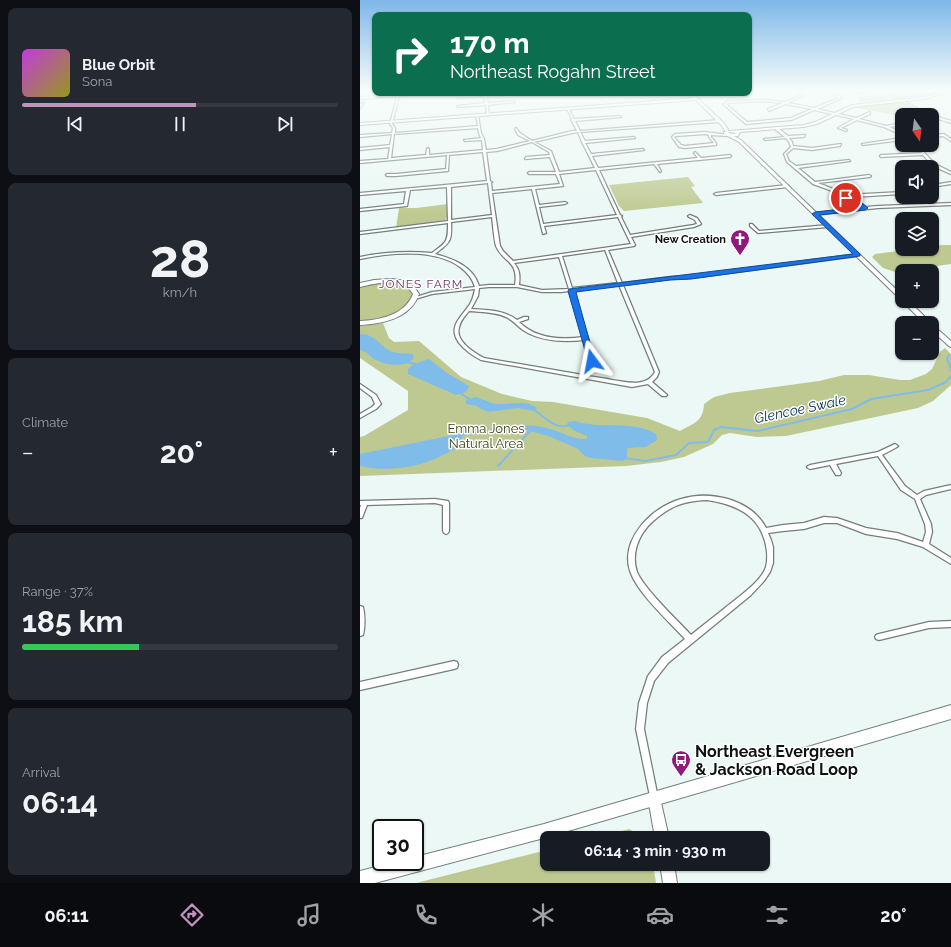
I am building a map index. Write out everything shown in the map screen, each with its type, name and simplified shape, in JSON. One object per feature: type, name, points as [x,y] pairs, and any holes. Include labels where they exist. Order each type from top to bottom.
[{"type":"main road","points":[[360,879],[544,831],[951,712]]},
{"type":"street","points":[[360,136],[414,132]]},
{"type":"street","points":[[428,132],[428,137]]},
{"type":"street","points":[[480,132],[484,139],[498,246],[502,253],[513,262],[518,275],[517,286]]},
{"type":"street","points":[[491,192],[562,186],[549,150],[518,132]]},
{"type":"street","points":[[360,162],[501,150],[532,141],[572,132]]},
{"type":"street","points":[[513,262],[631,246],[633,244],[579,132]]},
{"type":"street","points":[[711,134],[710,137],[715,143],[714,144],[691,147],[682,147],[673,137],[675,135],[702,133],[742,132]]},
{"type":"street","points":[[781,132],[790,141],[792,147]]},
{"type":"street","points":[[728,133],[740,141],[895,291]]},
{"type":"street","points":[[736,133],[740,141]]},
{"type":"street","points":[[389,159],[393,134]]},
{"type":"street","points":[[939,135],[943,135],[951,140]]},
{"type":"street","points":[[765,139],[804,136]]},
{"type":"street","points":[[584,142],[634,138]]},
{"type":"street","points":[[465,140],[484,139]]},
{"type":"street","points":[[863,144],[895,140]]},
{"type":"street","points":[[360,149],[391,146]]},
{"type":"street","points":[[792,147],[812,149],[840,146]]},
{"type":"street","points":[[792,147],[785,154],[788,161],[814,183],[851,197],[865,208]]},
{"type":"street","points":[[427,156],[428,150]]},
{"type":"street","points":[[590,155],[643,150]]},
{"type":"street","points":[[695,152],[700,159]]},
{"type":"street","points":[[881,156],[924,154],[930,160]]},
{"type":"street","points":[[386,175],[447,170],[448,155]]},
{"type":"street","points":[[526,158],[552,156]]},
{"type":"street","points":[[529,173],[558,173],[730,156]]},
{"type":"street","points":[[795,166],[849,161]]},
{"type":"street","points":[[655,163],[660,171]]},
{"type":"street","points":[[939,168],[951,173]]},
{"type":"street","points":[[814,183],[869,176]]},
{"type":"street","points":[[360,194],[490,182]]},
{"type":"street","points":[[939,185],[951,183]]},
{"type":"street","points":[[432,255],[449,240],[449,186]]},
{"type":"street","points":[[716,194],[787,186]]},
{"type":"street","points":[[533,188],[544,233]]},
{"type":"street","points":[[360,210],[406,205],[408,190]]},
{"type":"street","points":[[834,199],[895,193]]},
{"type":"street","points":[[537,206],[565,203]]},
{"type":"street","points":[[815,214],[865,208],[951,204]]},
{"type":"street","points":[[360,233],[450,220],[494,216]]},
{"type":"street","points":[[542,224],[620,216]]},
{"type":"street","points":[[629,236],[699,224],[696,219],[690,216]]},
{"type":"street","points":[[751,225],[758,232],[828,226]]},
{"type":"street","points":[[360,258],[401,253],[432,255],[450,260],[465,268],[473,276],[477,288],[475,298],[469,310],[459,322],[456,332],[457,337],[478,356],[491,362],[632,385],[643,384],[654,378],[657,372],[606,249]]},
{"type":"street","points":[[560,255],[592,361],[584,377]]},
{"type":"street","points":[[415,295],[477,288],[517,286],[549,291],[572,291],[858,255]]},
{"type":"street","points":[[361,284],[395,281],[409,285],[415,295]]},
{"type":"street","points":[[360,323],[375,322],[394,316],[408,308],[415,295]]},
{"type":"street","points":[[912,308],[921,316]]},
{"type":"street","points":[[469,310],[493,312],[507,316],[518,321],[524,329],[537,336],[549,339],[560,340],[586,338]]},
{"type":"street","points":[[518,321],[526,318]]},
{"type":"street","points":[[939,334],[951,345]]},
{"type":"street","points":[[649,382],[664,395]]},
{"type":"street","points":[[360,386],[374,396],[378,404],[360,416]]},
{"type":"street","points":[[810,467],[879,454],[894,446]]},
{"type":"street","points":[[879,454],[899,483],[905,490],[915,496],[928,524],[929,532],[925,545]]},
{"type":"street","points":[[832,462],[838,473]]},
{"type":"street","points":[[915,496],[951,487]]},
{"type":"street","points":[[661,831],[640,729],[643,702],[652,679],[665,660],[749,593],[760,582],[769,568],[771,551],[766,531],[749,512],[736,505],[718,499],[700,497],[681,501],[668,507],[654,516],[641,528],[634,542],[632,557],[634,572],[645,589],[690,639]]},
{"type":"street","points":[[360,516],[363,503],[435,501],[446,503],[446,531]]},
{"type":"street","points":[[766,531],[804,526],[824,520],[831,520],[866,531],[897,536],[925,545],[951,561]]},
{"type":"street","points":[[360,609],[360,633]]},
{"type":"street","points":[[879,637],[928,625],[951,624]]},
{"type":"street","points":[[360,686],[454,665]]},
{"type":"street","points":[[668,871],[670,883]]},
{"type":"green space","points":[[688,177],[695,186],[691,187],[703,203],[624,211],[619,206],[609,185]]},
{"type":"green space","points":[[448,204],[447,218],[445,220],[396,228],[399,208],[416,208]]},
{"type":"green space","points":[[939,245],[951,245],[951,264],[939,266],[939,264],[895,264],[895,272],[883,268],[872,257],[875,254],[895,251],[895,256],[939,256]]},
{"type":"green space","points":[[391,282],[406,285],[413,293],[413,298],[401,310],[390,316],[360,321],[360,286],[372,283]]},
{"type":"green space","name":"Emma Jones Natural Area","points":[[383,323],[389,338],[394,342],[419,341],[461,377],[502,394],[532,401],[553,402],[647,418],[680,431],[693,424],[700,418],[704,404],[714,397],[730,393],[819,381],[844,375],[869,375],[900,380],[910,380],[926,374],[932,369],[936,360],[939,360],[940,352],[945,348],[951,354],[951,385],[933,401],[918,408],[786,436],[757,437],[730,433],[722,435],[713,444],[684,457],[661,462],[626,466],[360,476],[360,437],[408,410],[408,391],[360,358],[360,326]]},
{"type":"green space","points":[[629,829],[633,831],[622,831]]},
{"type":"green space","points":[[540,852],[540,871],[654,871],[656,883],[416,883]]},
{"type":"water","points":[[360,334],[370,336],[385,348],[393,352],[412,354],[414,356],[413,359],[410,362],[400,365],[376,360],[366,352],[360,350]]},
{"type":"water","points":[[429,359],[447,373],[469,386],[467,390],[456,395],[408,374],[408,369],[414,364]]},
{"type":"water","points":[[475,397],[496,404],[522,403],[532,405],[537,408],[534,411],[518,408],[489,412],[477,406],[466,404],[466,400]]},
{"type":"water","points":[[575,421],[595,425],[636,427],[656,434],[657,438],[656,441],[645,447],[628,448],[627,458],[622,461],[591,458],[585,456],[578,449],[551,437],[527,430],[505,429],[517,426],[536,426],[554,430],[575,438],[587,439],[587,436],[573,430],[567,424],[568,422]]},
{"type":"water","points":[[458,434],[462,435],[462,440],[458,447],[440,457],[418,465],[395,469],[360,466],[360,454]]},
{"type":"waterway","name":"Glencoe Swale","points":[[949,355],[947,358],[951,370]]},
{"type":"waterway","points":[[406,362],[416,364]]},
{"type":"waterway","name":"Glencoe Swale","points":[[624,458],[645,461],[676,455],[689,443],[708,442],[714,430],[721,427],[758,431],[852,409],[871,399],[928,390],[946,382],[951,376]]},
{"type":"waterway","points":[[460,393],[471,400]]},
{"type":"waterway","points":[[533,409],[550,422],[559,426],[570,425]]},
{"type":"waterway","name":"Glencoe Swale","points":[[460,435],[507,429]]},
{"type":"waterway","points":[[498,466],[530,431]]},
{"type":"place","name":"New Creation","points":[[740,256]]},
{"type":"place","name":"Northeast Evergreen & Jackson Road Loop","points":[[681,777]]},
{"type":"district","name":"JONES FARM","points":[[421,284]]},
{"type":"route","points":[[592,361],[572,291],[858,255],[815,214],[865,208],[851,197],[846,198]]}]
